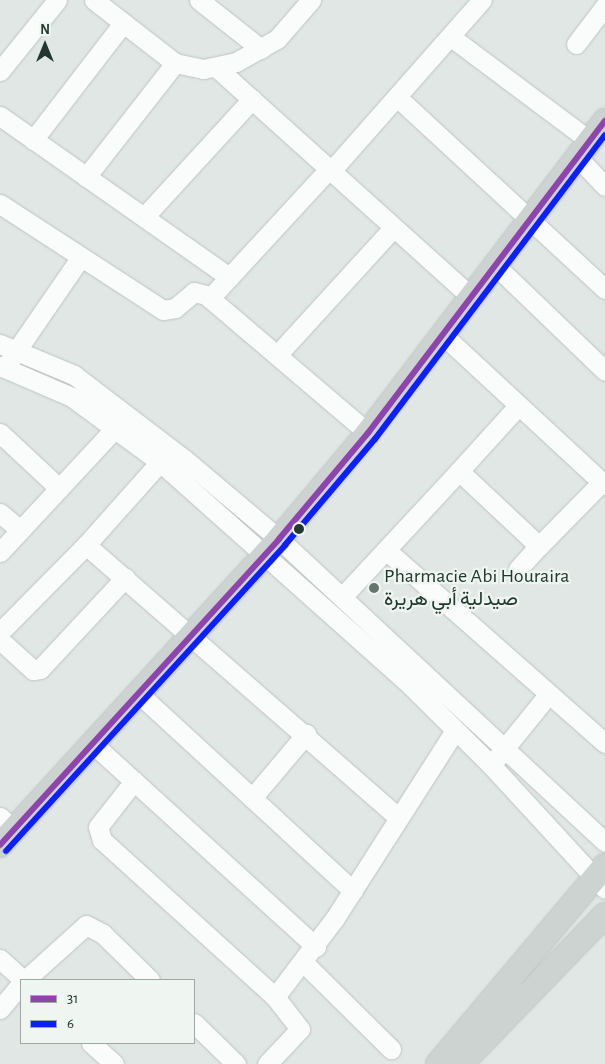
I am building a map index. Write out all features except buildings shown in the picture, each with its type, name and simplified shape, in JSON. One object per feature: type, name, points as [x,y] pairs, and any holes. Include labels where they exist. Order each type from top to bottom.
[{"type":"main road","points":[[5,830],[92,743],[138,693],[272,546],[368,434],[605,121]]},
{"type":"main road","points":[[438,1064],[601,878]]},
{"type":"main road","points":[[461,1064],[605,915]]},
{"type":"street","points":[[0,71],[57,0]]},
{"type":"street","points":[[94,0],[122,24],[175,63],[217,68],[261,49],[286,31],[310,0]]},
{"type":"street","points":[[199,0],[261,49]]},
{"type":"street","points":[[210,298],[451,37],[477,2]]},
{"type":"street","points":[[576,44],[605,6]]},
{"type":"street","points":[[33,140],[122,24]]},
{"type":"street","points":[[451,37],[584,150],[605,186]]},
{"type":"street","points":[[86,177],[175,63]]},
{"type":"street","points":[[217,68],[471,297]]},
{"type":"street","points":[[396,97],[530,218],[605,289]]},
{"type":"street","points":[[144,217],[252,99]]},
{"type":"street","points":[[0,116],[229,277]]},
{"type":"street","points":[[0,204],[80,258],[163,310],[175,308],[194,292],[210,298],[278,354],[368,434]]},
{"type":"street","points":[[278,354],[393,228]]},
{"type":"street","points":[[80,258],[8,347],[2,368],[50,385],[116,427],[160,462],[342,597],[497,757],[601,878]]},
{"type":"street","points":[[496,266],[605,371]]},
{"type":"street","points":[[442,335],[604,483],[518,569]]},
{"type":"street","points":[[8,347],[48,362],[99,393],[272,546],[455,730],[497,757],[605,842]]},
{"type":"street","points":[[342,597],[518,406]]},
{"type":"street","points":[[0,552],[116,427]]},
{"type":"street","points":[[0,433],[60,488]]},
{"type":"street","points":[[125,578],[40,669],[33,670],[0,633],[86,545],[160,462]]},
{"type":"street","points":[[459,471],[540,546]]},
{"type":"street","points":[[0,513],[20,530]]},
{"type":"street","points":[[86,545],[306,734],[399,818]]},
{"type":"street","points":[[386,550],[547,696],[605,742]]},
{"type":"street","points":[[138,693],[353,891]]},
{"type":"street","points":[[497,757],[547,696]]},
{"type":"street","points":[[275,997],[316,947],[455,730]]},
{"type":"street","points":[[252,798],[306,734]]},
{"type":"street","points":[[92,743],[316,947]]},
{"type":"street","points":[[134,782],[98,826],[102,840],[275,997],[297,1020],[300,1029],[267,1064]]},
{"type":"street","points":[[25,979],[86,925],[102,933],[149,979]]},
{"type":"street","points":[[0,959],[23,979]]},
{"type":"street","points":[[303,962],[391,1049]]},
{"type":"street","points":[[0,1009],[20,985]]},
{"type":"street","points":[[195,1024],[236,1064]]},
{"type":"street","points":[[92,1044],[108,1062]]},
{"type":"transit line","name":"31","points":[[0,845],[279,539],[368,433],[605,121]]},
{"type":"transit line","name":"6","points":[[6,851],[285,545],[375,439],[605,135]]},
{"type":"place","name":"Pharmacie Abi Houraira صيدلية أبي هريرة","points":[[374,588]]}]
